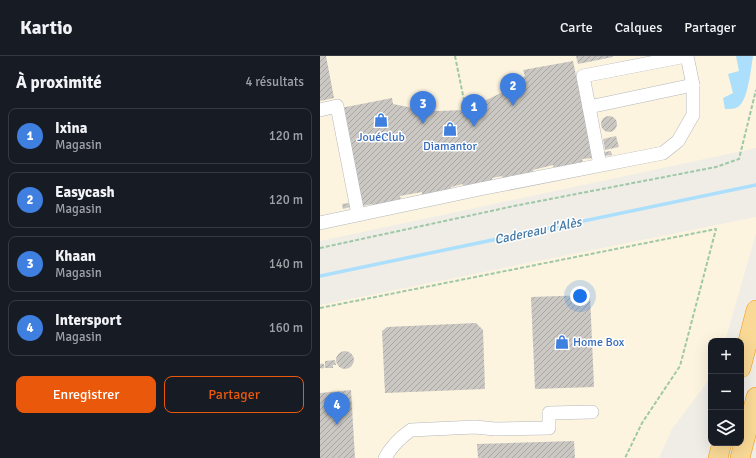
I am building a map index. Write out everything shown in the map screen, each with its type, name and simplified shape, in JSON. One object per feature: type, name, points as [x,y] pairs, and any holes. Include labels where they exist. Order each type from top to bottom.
[{"type":"highway","points":[[744,356],[756,310]]},
{"type":"highway","points":[[741,458],[756,397]]},
{"type":"highway","points":[[718,458],[721,446]]},
{"type":"lane","points":[[320,223],[358,214],[663,153],[678,141],[693,115],[693,85],[687,56],[583,76],[600,165]]},
{"type":"lane","points":[[589,106],[693,85]]},
{"type":"lane","points":[[320,110],[337,106],[358,214]]},
{"type":"lane","points":[[385,458],[393,446],[411,430],[475,427],[495,429],[549,428],[549,413],[592,412]]},
{"type":"path","points":[[455,56],[466,110]]},
{"type":"path","points":[[320,248],[514,206],[716,167],[739,159],[756,90]]},
{"type":"path","points":[[320,308],[716,229],[680,366],[642,423],[625,458]]},
{"type":"shaded area","points":[[320,56],[756,56],[756,148],[320,241]]},
{"type":"shaded area","points":[[756,217],[756,233],[726,338],[708,338],[708,381],[672,429],[659,458],[320,458],[320,305]]},
{"type":"water","points":[[736,56],[753,56],[747,91],[738,107],[725,109],[723,98],[733,93],[728,74],[739,71]]},
{"type":"building","points":[[320,56],[326,56],[334,98],[320,101]]},
{"type":"building","points":[[576,56],[613,56],[613,57],[578,64]]},
{"type":"building","points":[[573,61],[593,158],[582,159],[583,163],[554,170],[553,165],[533,170],[533,174],[503,180],[502,176],[492,178],[492,182],[463,188],[463,184],[451,187],[452,190],[422,196],[422,192],[400,196],[401,200],[372,206],[372,204],[362,206],[341,108],[392,98],[393,104],[418,109],[437,111],[466,110],[505,91],[525,76],[523,70]]},
{"type":"building","points":[[609,116],[615,118],[617,124],[615,130],[609,132],[603,130],[601,124],[603,118]]},
{"type":"building","points":[[616,136],[619,147],[605,150],[603,139]]},
{"type":"building","points":[[611,151],[612,155],[605,156],[604,152]]},
{"type":"building","points":[[349,203],[350,207],[343,209],[342,204]]},
{"type":"building","name":"Home Box","points":[[590,295],[594,387],[535,389],[531,297]]},
{"type":"building","points":[[476,323],[483,330],[485,389],[385,393],[382,331],[387,327]]},
{"type":"building","points":[[345,351],[351,354],[354,360],[351,366],[345,369],[339,366],[336,360],[339,354]]},
{"type":"building","points":[[335,360],[336,365],[333,365],[333,368],[325,368],[325,361]]},
{"type":"building","points":[[320,364],[324,364],[324,368],[320,368]]},
{"type":"building","points":[[351,390],[355,458],[320,458],[320,393]]},
{"type":"building","points":[[574,441],[575,458],[478,458],[477,444]]},
{"type":"waterway","name":"Cadereau d'Alès","points":[[320,276],[756,185]]},
{"type":"place","name":"Easycash","points":[[513,106]]},
{"type":"place","name":"JouéClub","points":[[381,120]]},
{"type":"place","name":"Khaan","points":[[423,124]]},
{"type":"place","name":"Ixina","points":[[474,127]]},
{"type":"place","name":"Diamantor","points":[[450,129]]},
{"type":"place","name":"Home Box","points":[[562,342]]},
{"type":"place","name":"Intersport","points":[[337,425]]}]
